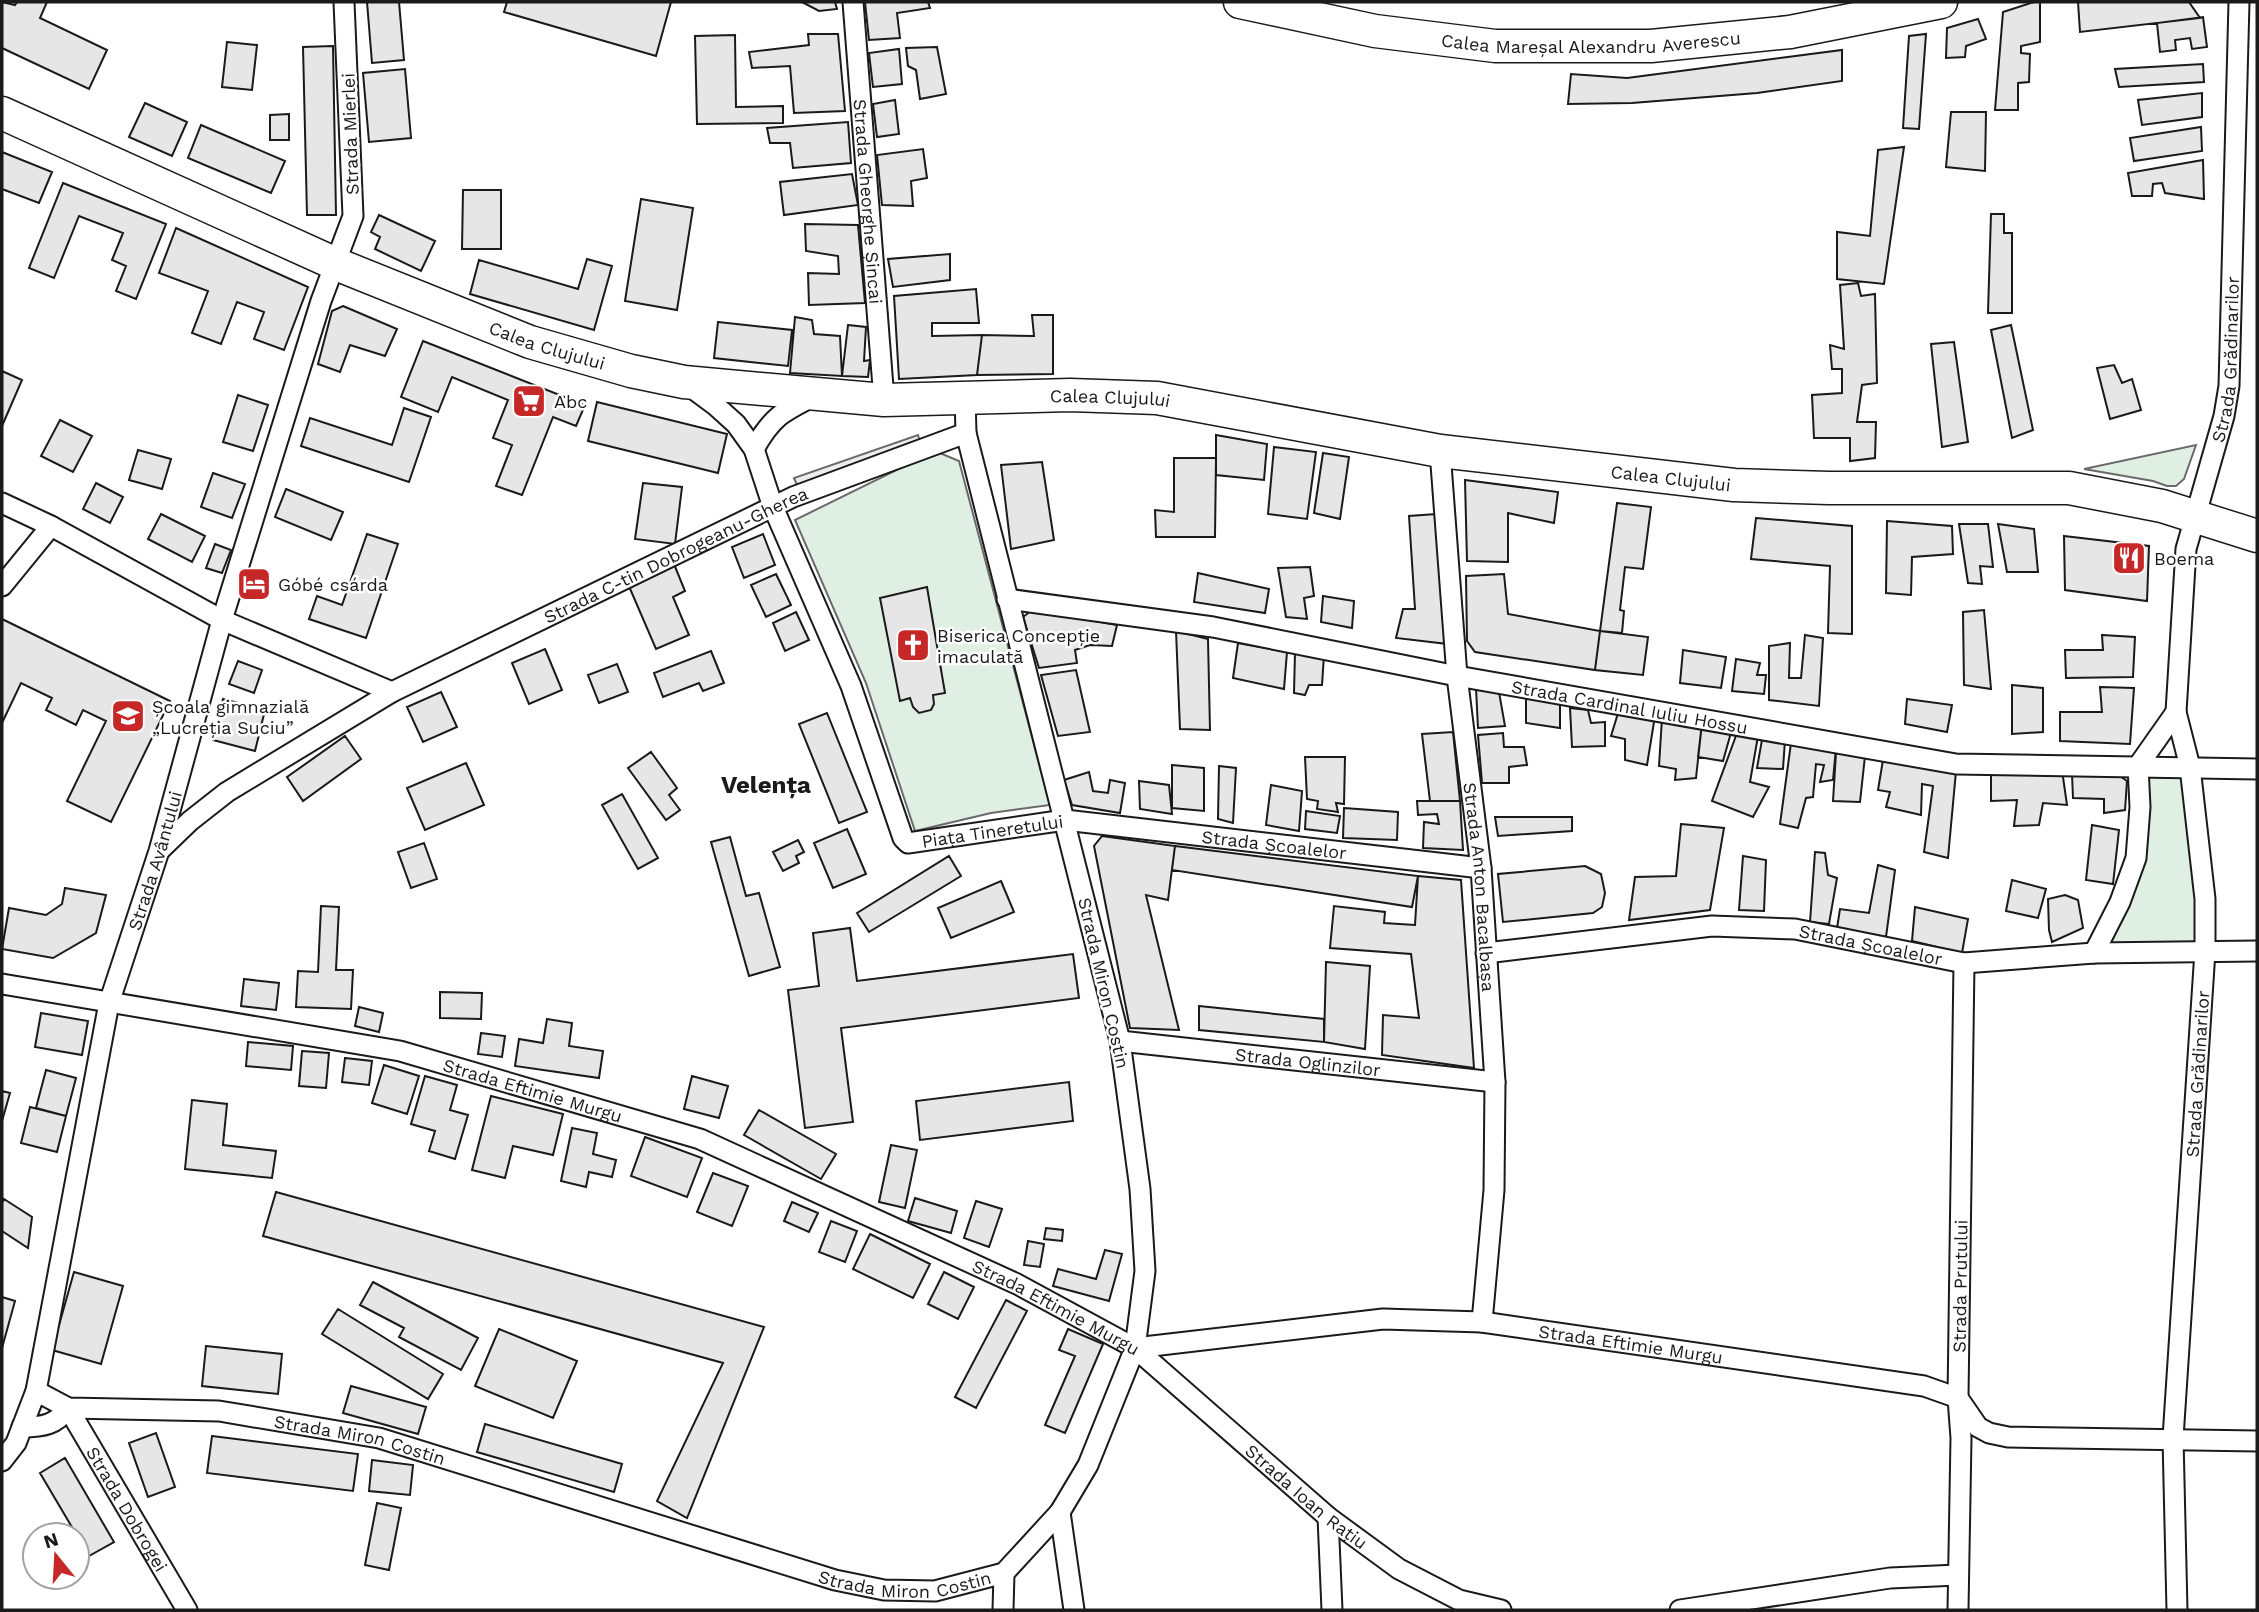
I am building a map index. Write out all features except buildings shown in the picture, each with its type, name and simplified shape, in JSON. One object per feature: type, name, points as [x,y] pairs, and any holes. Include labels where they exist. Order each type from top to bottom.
[{"type":"main road","name":"Calea Mareșal Alexandru Averescu","points":[[1240,2],[1375,31],[1495,46],[1651,46],[1790,32],[1941,2]]},
{"type":"main road","name":"Calea Clujului","points":[[2,113],[336,264],[530,342],[631,371],[684,382],[884,400],[1070,395],[1157,398],[1440,451],[1734,485],[1829,488],[2069,488],[2162,506],[2257,536]]},
{"type":"street","name":"Strada Mierlei","points":[[336,264],[353,216],[344,2]]},
{"type":"street","name":"Strada Gheorghe Șincai","points":[[853,2],[884,400]]},
{"type":"street","name":"Strada Grădinarilor","points":[[2178,1610],[2173,1438],[2205,951],[2205,899],[2190,767],[2176,712],[2186,548],[2224,416],[2229,386],[2239,2]]},
{"type":"street","name":"Strada Avântului","points":[[2,1461],[16,1443],[36,1391],[109,1003],[159,851],[222,620],[321,301],[336,264]]},
{"type":"street","name":"Piața Tineretului","points":[[684,382],[736,424],[754,449],[773,507],[851,685],[903,838],[908,843],[1065,820],[966,433],[965,397]]},
{"type":"street","points":[[754,449],[765,428],[782,412],[819,394]]},
{"type":"street","name":"Strada C-tin Dobrogeanu-Gherea","points":[[159,851],[190,821],[228,792],[392,692],[793,497],[966,433]]},
{"type":"street","name":"Strada Anton Bacalbașa","points":[[1440,451],[1457,676],[1481,869],[1494,1082],[1494,1190],[1482,1322]]},
{"type":"street","points":[[2,503],[51,526],[222,620],[392,692]]},
{"type":"street","points":[[2,586],[51,526]]},
{"type":"street","name":"Strada Cardinal Iuliu Hossu","points":[[1007,599],[1213,628],[1457,676],[1956,764],[2257,769]]},
{"type":"street","points":[[2094,953],[2120,902],[2136,858],[2140,807],[2138,766],[2176,712]]},
{"type":"street","name":"Strada Școalelor","points":[[1065,820],[1481,869]]},
{"type":"street","name":"Strada Miron Costin","points":[[36,1391],[68,1408],[219,1411],[379,1438],[835,1580],[884,1590],[935,1591],[1004,1573],[1060,1512],[1088,1465],[1135,1348],[1144,1272],[1140,1189],[1120,1041],[1065,820]]},
{"type":"street","name":"Strada Școalelor","points":[[1486,953],[1712,926],[1795,929],[1964,963],[2094,953],[2257,951]]},
{"type":"street","name":"Strada Prutului","points":[[1958,1610],[1964,963]]},
{"type":"street","name":"Strada Eftimie Murgu","points":[[2,984],[400,1051],[699,1139],[1017,1284],[1135,1348],[1383,1320],[1482,1322],[1924,1386],[1958,1398]]},
{"type":"street","name":"Strada Oglinzilor","points":[[1120,1041],[1494,1082]]},
{"type":"street","name":"Strada Ioan Rațiu","points":[[1135,1348],[1328,1517],[1399,1569],[1459,1600],[1501,1610]]},
{"type":"street","points":[[1958,1398],[1978,1426],[1989,1433],[2008,1437],[2257,1441]]},
{"type":"street","points":[[23,1427],[52,1424],[60,1419],[68,1408]]},
{"type":"street","name":"Strada Dobrogei","points":[[68,1408],[187,1610]]},
{"type":"street","points":[[1060,1512],[1074,1610]]},
{"type":"street","points":[[1328,1517],[1332,1610]]},
{"type":"street","points":[[1003,1610],[1004,1573]]},
{"type":"street","points":[[1681,1610],[1890,1578],[1958,1575]]},
{"type":"green space","points":[[2196,445],[2184,479],[2176,486],[2084,469]]},
{"type":"green space","points":[[935,451],[959,461],[1050,805],[991,813],[915,831],[866,683],[795,520]]},
{"type":"green space","points":[[2138,766],[2190,767],[2205,951],[2094,953],[2136,858]]},
{"type":"shaded area","points":[[918,435],[921,445],[798,487],[794,478]]},
{"type":"place","name":"Abc","points":[[529,401]]},
{"type":"place","name":"Boema","points":[[2129,558]]},
{"type":"place","name":"Góbé csárda","points":[[254,584]]},
{"type":"place","name":"Biserica Concepție imaculată","points":[[913,645]]},
{"type":"place","name":"Școala gimnazială „Lucreția Suciu”","points":[[128,716]]},
{"type":"district","name":"Velența","points":[[766,785]]}]
